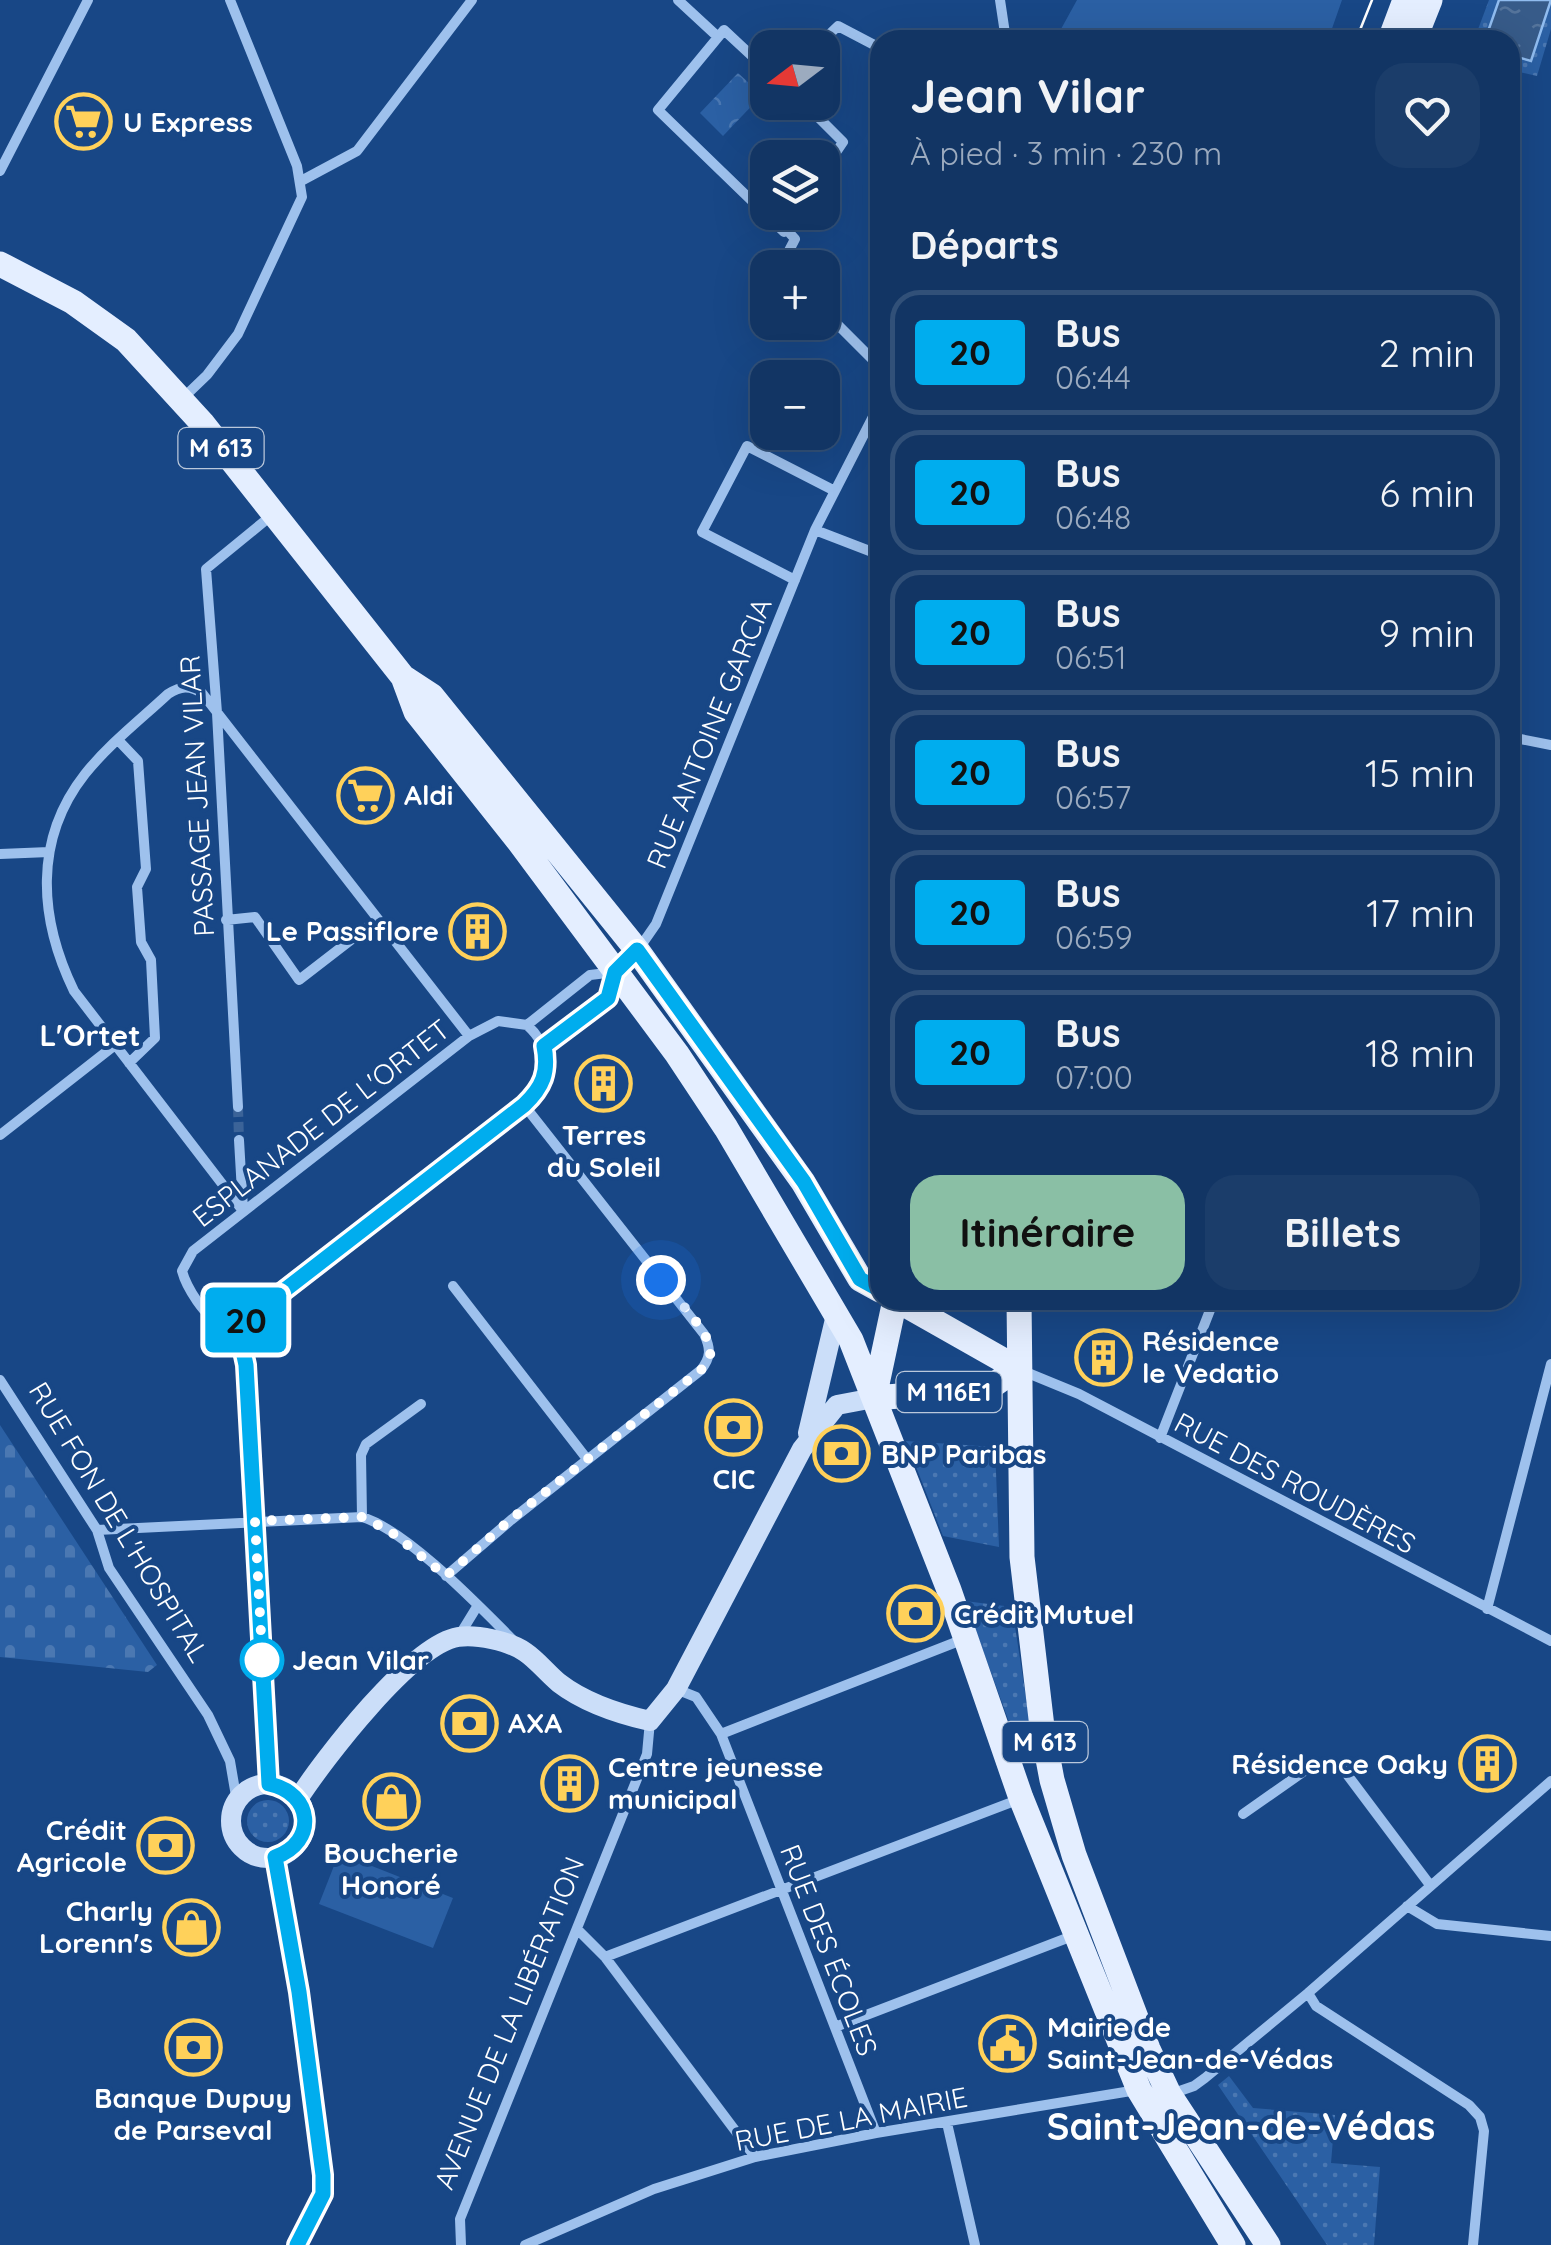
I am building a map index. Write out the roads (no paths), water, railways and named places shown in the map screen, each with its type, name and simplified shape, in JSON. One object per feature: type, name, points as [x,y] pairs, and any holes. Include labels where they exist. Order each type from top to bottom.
[{"type":"main road","points":[[1418,30],[1430,0]]},
{"type":"main road","points":[[1385,30],[1404,3]]},
{"type":"main road","points":[[1394,30],[1404,3]]},
{"type":"main road","name":"M 613","points":[[0,264],[73,302],[126,340],[181,400],[402,677],[416,712],[677,1054],[726,1128],[851,1340],[1021,1798],[1139,2090],[1233,2245]]},
{"type":"main road","name":"M 613","points":[[402,677],[432,696],[637,950],[804,1182],[870,1284]]},
{"type":"main road","points":[[615,972],[637,950]]},
{"type":"main road","name":"M 116E1","points":[[894,1310],[874,1398],[988,1389],[1018,1368],[1019,1310]]},
{"type":"main road","points":[[914,1310],[1018,1368]]},
{"type":"main road","name":"M 613","points":[[1018,1368],[1022,1557],[1052,1780],[1092,1906],[1148,2049],[1170,2094],[1268,2245]]},
{"type":"main road","points":[[1139,2090],[1170,2094]]},
{"type":"street","points":[[0,171],[88,0]]},
{"type":"street","points":[[181,400],[224,356],[254,305],[302,197],[301,180],[230,0]]},
{"type":"street","points":[[301,180],[357,151],[472,0]]},
{"type":"street","points":[[678,0],[718,38]]},
{"type":"street","points":[[1000,0],[1004,30]]},
{"type":"street","points":[[834,30],[838,26],[870,43]]},
{"type":"street","points":[[750,54],[724,30],[658,110],[750,199]]},
{"type":"street","points":[[821,120],[844,142],[840,148]]},
{"type":"street","points":[[840,327],[870,357]]},
{"type":"street","name":"RUE ANTOINE GARCIA","points":[[637,950],[656,924],[815,530],[870,422]]},
{"type":"street","points":[[795,580],[702,532],[747,446],[833,490]]},
{"type":"street","name":"PASSAGE JEAN VILAR","points":[[238,1107],[218,713],[206,569],[272,514]]},
{"type":"street","points":[[815,530],[870,551]]},
{"type":"street","points":[[243,1211],[74,991],[56,955],[46,886],[49,852],[70,797],[99,758],[168,694],[191,686],[202,693],[469,1036]]},
{"type":"street","points":[[118,740],[138,761],[146,868],[137,887],[141,942],[151,960],[155,1038],[128,1063]]},
{"type":"street","points":[[1520,740],[1551,745]]},
{"type":"street","points":[[0,854],[49,852]]},
{"type":"street","points":[[226,920],[255,917],[299,980],[378,919]]},
{"type":"street","points":[[269,1784],[246,1365],[237,1323],[246,1320],[524,1105],[544,1080],[548,1064],[544,1046],[526,1025],[590,974],[615,972],[608,998],[544,1046]]},
{"type":"street","name":"ESPLANADE DE L'ORTET","points":[[237,1323],[224,1324],[214,1319],[185,1282],[182,1271],[193,1251],[469,1036],[498,1020],[526,1025]]},
{"type":"street","points":[[0,1134],[114,1045]]},
{"type":"street","points":[[446,1576],[701,1370],[709,1359],[710,1346],[704,1334],[524,1105]]},
{"type":"street","points":[[240,1140],[243,1211]]},
{"type":"street","points":[[454,1286],[587,1460]]},
{"type":"street","points":[[1160,1438],[1210,1310]]},
{"type":"street","name":"AVENUE DE LA LIBÉRATION","points":[[461,2245],[460,2218],[647,1754],[650,1722],[676,1689],[802,1448],[815,1412],[836,1315]]},
{"type":"street","points":[[1486,1609],[1551,1364]]},
{"type":"street","name":"RUE DES ROUDÈRES","points":[[1018,1368],[1079,1394],[1551,1640]]},
{"type":"street","name":"RUE FON DE L'HOSPITAL","points":[[0,1380],[97,1530],[109,1568],[208,1716],[230,1761],[237,1802]]},
{"type":"street","name":"AVENUE DE LA LIBÉRATION","points":[[802,1448],[837,1405],[874,1398]]},
{"type":"street","points":[[362,1517],[361,1456],[366,1444],[421,1404]]},
{"type":"street","points":[[97,1530],[362,1517],[390,1531],[446,1576],[568,1689],[617,1714],[650,1722]]},
{"type":"street","points":[[458,1637],[478,1605]]},
{"type":"street","points":[[298,1799],[326,1756],[426,1651],[458,1637],[499,1642],[524,1650]]},
{"type":"street","points":[[721,1734],[965,1639]]},
{"type":"street","name":"RUE DES ÉCOLES","points":[[676,1689],[696,1697],[721,1734],[876,2133]]},
{"type":"street","points":[[1243,1814],[1313,1766],[1328,1763],[1342,1769],[1430,1884]]},
{"type":"street","points":[[1170,2094],[1205,2078],[1551,1781]]},
{"type":"street","points":[[269,1784],[290,1791],[298,1799],[305,1818],[301,1838],[294,1847],[275,1857],[254,1855],[238,1841],[232,1821],[237,1802],[256,1786],[269,1784]]},
{"type":"street","points":[[605,1957],[1021,1798]]},
{"type":"street","points":[[275,1857],[299,1992],[323,2175],[323,2194],[297,2245]]},
{"type":"street","points":[[1407,1906],[1438,1924],[1551,1936]]},
{"type":"street","points":[[578,1930],[605,1957],[755,2157]]},
{"type":"street","points":[[835,2027],[1076,1935]]},
{"type":"street","points":[[1308,1993],[1316,2006],[1470,2105],[1480,2118],[1484,2131],[1473,2245]]},
{"type":"street","name":"RUE DE LA MAIRIE","points":[[525,2245],[654,2189],[755,2157],[1139,2090]]},
{"type":"street","points":[[947,2122],[975,2245]]},
{"type":"water","points":[[1499,0],[1551,0],[1531,61],[1520,58],[1520,30],[1488,30]]},
{"type":"tunnel","points":[[238,1107],[239,1140]]},
{"type":"tram line","points":[[1360,30],[1372,0]]},
{"type":"place","name":"U Express","points":[[84,122]]},
{"type":"place","name":"Aldi","points":[[365,795]]},
{"type":"place","name":"Le Passiflore","points":[[478,931]]},
{"type":"place","name":"Terres du Soleil","points":[[604,1084]]},
{"type":"place","name":"Résidence le Vedatio","points":[[1103,1357]]},
{"type":"place","name":"CIC","points":[[734,1428]]},
{"type":"place","name":"BNP Paribas","points":[[842,1454]]},
{"type":"place","name":"Crédit Mutuel","points":[[915,1614]]},
{"type":"place","name":"Jean Vilar","points":[[262,1660]]},
{"type":"place","name":"AXA","points":[[469,1723]]},
{"type":"place","name":"Résidence Oaky","points":[[1487,1764]]},
{"type":"place","name":"Centre jeunesse municipal","points":[[569,1783]]},
{"type":"place","name":"Boucherie Honoré","points":[[391,1802]]},
{"type":"place","name":"Crédit Agricole","points":[[166,1846]]},
{"type":"place","name":"Charly Lorenn's","points":[[192,1927]]},
{"type":"place","name":"Mairie de Saint-Jean-de-Védas","points":[[1008,2043]]},
{"type":"place","name":"Banque Dupuy de Parseval","points":[[193,2047]]},
{"type":"district","name":"L'Ortet","points":[[90,1036]]},
{"type":"district","name":"Saint-Jean-de-Védas","points":[[1241,2127]]}]
